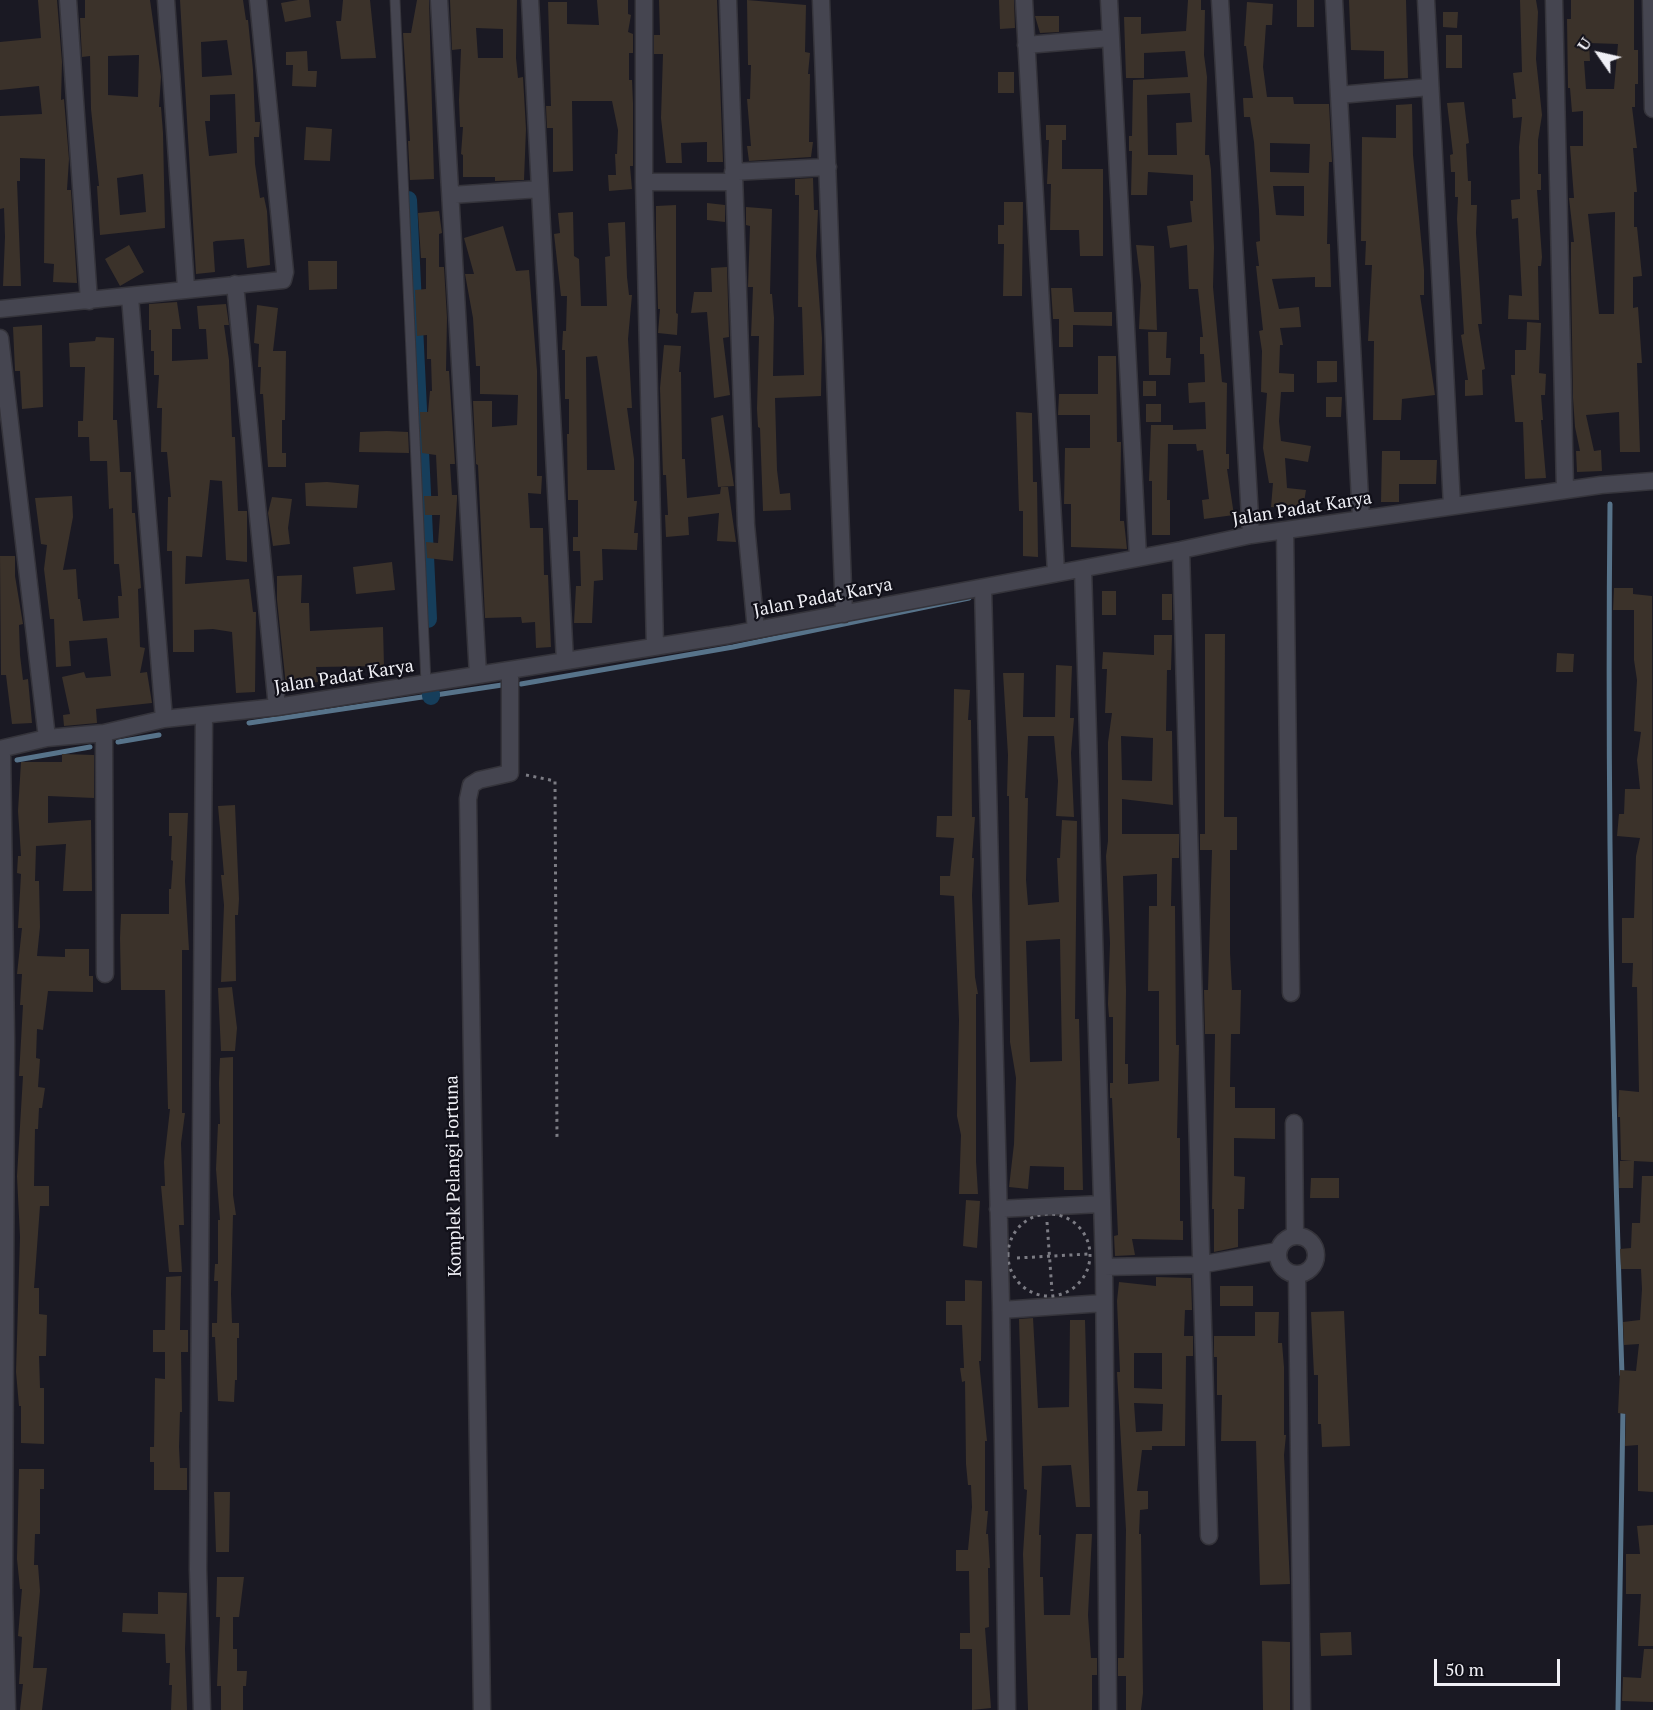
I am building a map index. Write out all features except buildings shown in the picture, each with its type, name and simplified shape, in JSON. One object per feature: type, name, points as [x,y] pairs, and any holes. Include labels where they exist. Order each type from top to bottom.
[{"type":"street","points":[[68,0],[89,301]]},
{"type":"street","points":[[166,0],[186,288]]},
{"type":"street","points":[[0,309],[130,297],[186,288],[282,281],[285,277],[258,0]]},
{"type":"street","points":[[439,0],[478,675]]},
{"type":"street","points":[[530,0],[565,661]]},
{"type":"street","points":[[644,0],[644,182],[655,647]]},
{"type":"street","points":[[728,0],[746,525],[756,630]]},
{"type":"street","points":[[821,0],[844,614]]},
{"type":"street","points":[[1024,0],[1056,573]]},
{"type":"street","points":[[1109,0],[1138,558]]},
{"type":"street","points":[[1220,0],[1251,535]]},
{"type":"street","points":[[1334,0],[1361,519]]},
{"type":"street","points":[[1426,0],[1452,506]]},
{"type":"street","points":[[1554,0],[1565,490]]},
{"type":"street","points":[[1651,0],[1653,110]]},
{"type":"street","points":[[1026,45],[1111,38]]},
{"type":"street","points":[[1339,95],[1430,87]]},
{"type":"street","points":[[644,182],[733,177],[828,167]]},
{"type":"street","points":[[450,195],[540,189]]},
{"type":"street","points":[[235,284],[277,707]]},
{"type":"street","points":[[130,297],[164,719]]},
{"type":"street","points":[[0,338],[47,738]]},
{"type":"street","name":"Jalan Padat Karya","points":[[1,749],[47,738],[104,733],[164,719],[277,707],[756,630],[1251,535],[1565,490],[1653,481]]},
{"type":"street","points":[[1285,531],[1291,993]]},
{"type":"street","points":[[1181,550],[1195,980],[1199,1265],[1209,1536]]},
{"type":"street","points":[[1083,569],[1104,1267],[1108,1710]]},
{"type":"street","points":[[983,588],[998,1209],[1004,1259],[1001,1310],[1006,1710]]},
{"type":"street","points":[[510,670],[510,772]]},
{"type":"street","points":[[202,1710],[198,1569],[204,716]]},
{"type":"street","points":[[104,733],[105,974]]},
{"type":"street","points":[[1,749],[6,1029],[4,1581],[7,1710]]},
{"type":"street","name":"Komplek Pelangi Fortuna","points":[[482,1710],[468,799],[471,785],[479,780],[510,772]]},
{"type":"street","points":[[1294,1123],[1295,1235]]},
{"type":"street","points":[[998,1209],[1047,1210],[1101,1204]]},
{"type":"street","points":[[1295,1235],[1307,1238],[1317,1254],[1309,1270],[1297,1274],[1282,1267],[1278,1251],[1284,1241],[1295,1235]]},
{"type":"street","points":[[1104,1267],[1199,1265],[1278,1251]]},
{"type":"street","points":[[1297,1274],[1302,1710]]},
{"type":"street","points":[[1001,1310],[1104,1303]]},
{"type":"lane","points":[[395,0],[426,683]]},
{"type":"path","points":[[510,772],[555,781],[556,1139]]},
{"type":"path","points":[[1047,1210],[1052,1295]]},
{"type":"path","points":[[1047,1210],[1072,1221],[1082,1230],[1090,1254],[1088,1268],[1081,1280],[1070,1290],[1052,1295],[1030,1291],[1019,1283],[1004,1259],[1015,1232],[1024,1223],[1047,1210]]},
{"type":"path","points":[[1004,1259],[1090,1254]]},
{"type":"waterway","points":[[408,200],[428,619]]},
{"type":"waterway","points":[[1610,504],[1611,940],[1622,1375]]},
{"type":"waterway","points":[[521,684],[733,647],[969,598]]},
{"type":"waterway","points":[[249,723],[502,685]]},
{"type":"waterway","points":[[118,742],[159,735]]},
{"type":"waterway","points":[[17,760],[90,747]]},
{"type":"waterway","points":[[1618,1710],[1623,1409]]}]
